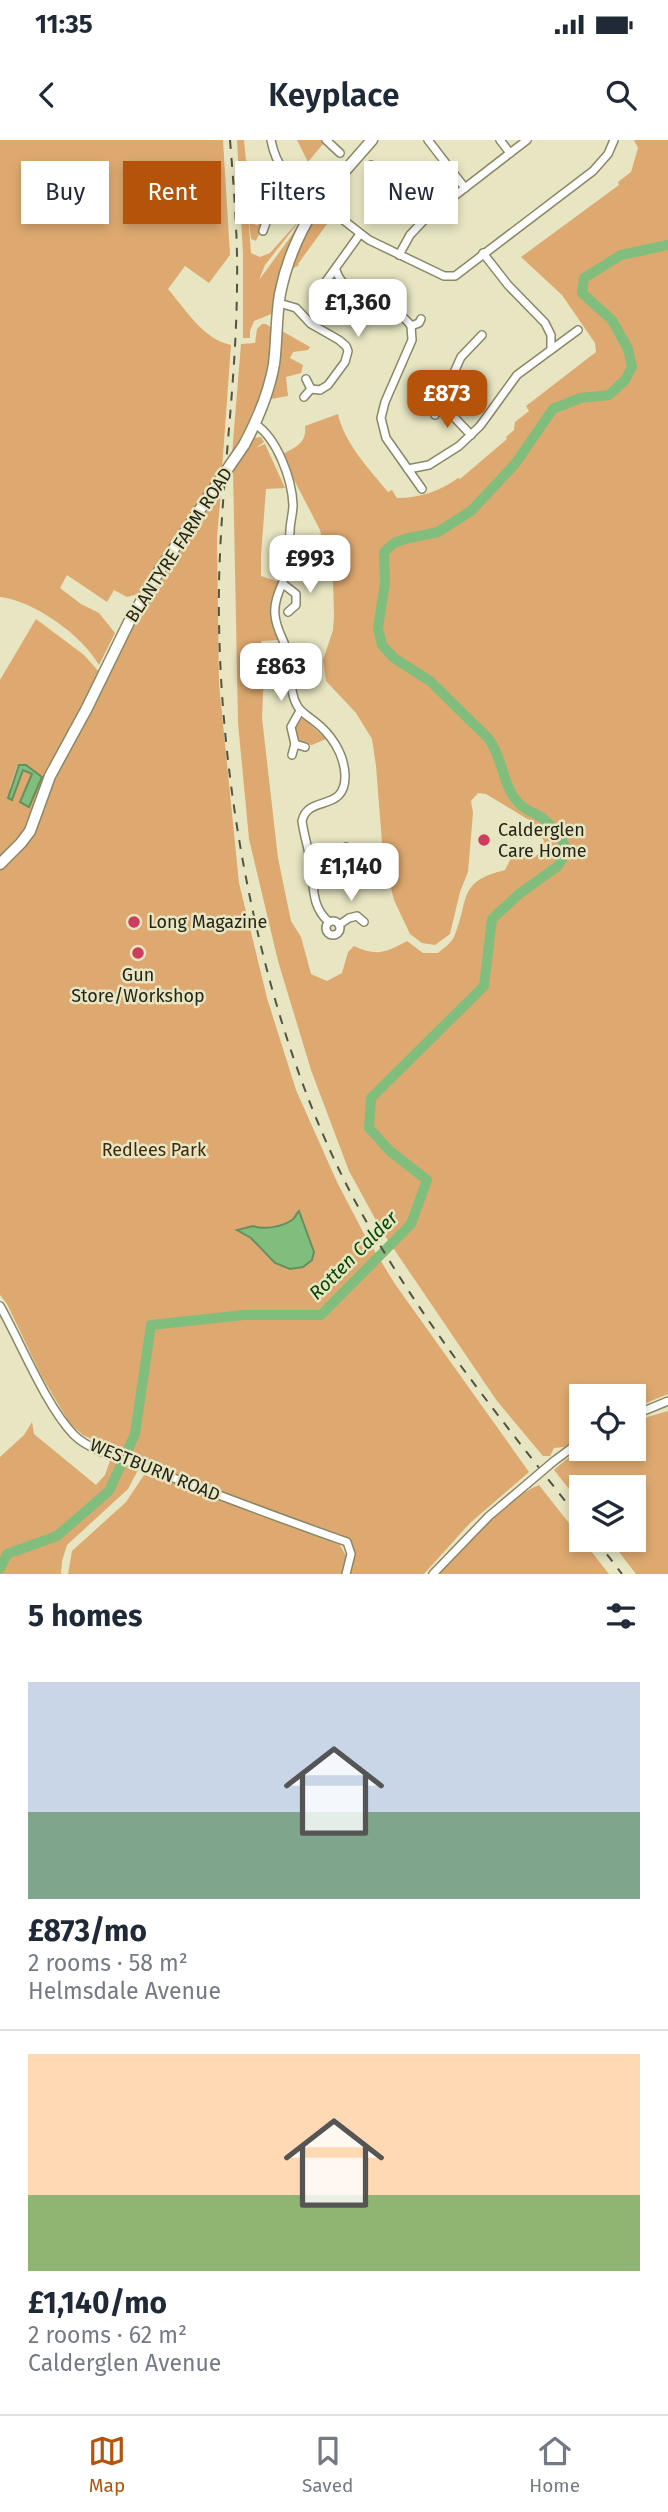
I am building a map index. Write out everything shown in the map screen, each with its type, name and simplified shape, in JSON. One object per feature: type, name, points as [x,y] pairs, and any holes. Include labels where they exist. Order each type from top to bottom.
[{"type":"main road","name":"BLANTYRE FARM ROAD","points":[[350,167],[372,140]]},
{"type":"main road","name":"BLANTYRE FARM ROAD","points":[[0,864],[30,831],[50,776],[129,622],[255,425],[272,376],[279,303],[291,254],[309,224]]},
{"type":"street","points":[[271,140],[277,161]]},
{"type":"street","points":[[326,140],[340,153]]},
{"type":"street","points":[[428,140],[465,188]]},
{"type":"street","points":[[500,140],[510,153]]},
{"type":"street","points":[[458,193],[527,140]]},
{"type":"street","points":[[347,224],[399,255],[449,276],[462,272],[483,253],[593,171],[606,157],[614,140]]},
{"type":"street","points":[[263,231],[265,224]]},
{"type":"street","points":[[399,255],[410,235],[420,224]]},
{"type":"street","points":[[319,291],[360,234]]},
{"type":"street","points":[[483,253],[508,285],[545,323],[551,335],[551,349]]},
{"type":"street","points":[[336,270],[338,277],[348,287],[400,314],[411,327],[412,340],[385,402],[381,418],[386,438],[422,489]]},
{"type":"street","points":[[279,303],[292,305],[311,324],[339,340],[348,351],[345,362],[328,385],[320,390],[311,389]]},
{"type":"street","points":[[411,327],[421,319]]},
{"type":"street","points":[[408,469],[429,466],[459,446],[481,426],[517,375],[578,330]]},
{"type":"street","points":[[471,435],[452,415],[437,411],[461,356],[482,335]]},
{"type":"street","points":[[306,379],[311,389]]},
{"type":"street","points":[[304,397],[311,389]]},
{"type":"street","points":[[255,425],[265,433],[275,448],[290,485],[293,505],[289,564],[276,599],[275,619],[289,660],[292,693],[300,711],[326,730],[334,741],[345,774],[342,791],[337,798],[309,808],[304,813],[303,834],[311,866],[313,895],[322,915],[329,922],[334,921],[339,925]]},
{"type":"street","points":[[283,584],[296,594],[296,605],[288,612]]},
{"type":"street","points":[[296,605],[304,611]]},
{"type":"street","points":[[292,755],[295,744],[291,727],[300,711]]},
{"type":"street","points":[[295,744],[305,747]]},
{"type":"street","points":[[344,858],[346,847]]},
{"type":"street","points":[[311,866],[330,864],[344,858]]},
{"type":"street","points":[[344,858],[351,864]]},
{"type":"street","points":[[357,916],[361,907]]},
{"type":"street","points":[[339,925],[357,916]]},
{"type":"street","points":[[357,916],[364,922]]},
{"type":"street","points":[[329,922],[326,931],[331,936],[339,932],[339,925]]},
{"type":"street","name":"WESTBURN ROAD","points":[[0,1306],[43,1388],[66,1426],[77,1438],[139,1465],[347,1542],[351,1554],[346,1574]]},
{"type":"street","points":[[646,1410],[668,1401]]},
{"type":"street","points":[[433,1574],[489,1516],[569,1450]]},
{"type":"green space","points":[[0,140],[223,140],[230,255],[209,283],[185,266],[168,289],[204,330],[221,342],[231,345],[222,469],[138,594],[127,597],[114,590],[107,602],[67,575],[60,588],[81,604],[99,613],[115,633],[99,665],[81,642],[56,621],[27,605],[0,597]]},
{"type":"green space","points":[[237,140],[244,140],[246,161],[238,161]]},
{"type":"green space","points":[[297,140],[321,140],[323,144],[308,161]]},
{"type":"green space","points":[[634,140],[668,140],[668,1394],[646,1403],[646,1384],[569,1384],[569,1444],[554,1448],[550,1456],[543,1456],[497,1401],[383,1233],[349,1171],[311,1070],[278,961],[249,839],[238,723],[233,469],[253,438],[261,437],[264,442],[256,448],[265,444],[285,488],[266,489],[261,576],[279,582],[270,610],[278,640],[261,641],[264,671],[262,718],[278,858],[291,921],[301,937],[311,974],[327,981],[342,973],[348,952],[354,946],[382,952],[407,941],[423,953],[438,953],[454,937],[467,894],[472,887],[479,880],[505,870],[513,854],[535,857],[541,851],[544,841],[529,820],[486,794],[478,793],[471,801],[473,813],[468,872],[460,892],[450,934],[435,945],[422,943],[410,934],[394,900],[383,855],[372,739],[356,713],[326,681],[323,660],[333,630],[333,580],[320,530],[283,454],[302,440],[305,426],[338,414],[352,446],[366,465],[388,492],[392,490],[397,498],[405,498],[429,493],[460,479],[507,439],[514,430],[515,422],[529,411],[526,406],[596,352],[595,343],[562,295],[521,257],[619,185],[618,182],[631,172],[638,148]]},
{"type":"green space","points":[[241,224],[249,224],[251,253],[260,257],[270,253],[297,224],[265,265],[259,280],[300,224],[303,224],[274,313],[254,321],[250,338],[243,338]]},
{"type":"green space","points":[[249,224],[262,224],[256,241],[251,239]]},
{"type":"green space","points":[[311,224],[327,224],[299,265],[292,269],[300,244]]},
{"type":"green space","points":[[262,324],[272,328],[266,379],[250,424],[232,454],[241,344],[255,343],[257,329]]},
{"type":"green space","points":[[282,331],[310,347],[308,350],[293,352],[290,358],[303,365],[301,373],[286,377],[288,396],[271,399],[278,369]]},
{"type":"green space","name":"Redlees Park","points":[[221,492],[217,537],[219,684],[239,883],[267,998],[296,1090],[337,1182],[363,1232],[395,1284],[529,1472],[470,1523],[424,1574],[350,1574],[354,1553],[349,1540],[115,1450],[83,1435],[70,1424],[41,1375],[7,1304],[0,1295],[0,868],[19,850],[149,593],[213,497]]},
{"type":"green space","points":[[36,619],[84,655],[101,674],[29,827],[0,860],[0,680]],"holes":[[[17,767],[37,773],[29,807],[32,774],[23,770],[12,800],[10,787]]]},
{"type":"green space","points":[[298,718],[304,719],[326,739],[312,745],[299,743],[294,726]]},
{"type":"green space","points":[[668,1411],[668,1574],[636,1574],[619,1552],[646,1552],[646,1475],[569,1475],[569,1489],[554,1470],[569,1457],[569,1461],[646,1461],[646,1417]]},
{"type":"green space","points":[[32,1422],[34,1434],[96,1485],[105,1475],[111,1458],[138,1470],[128,1489],[67,1545],[61,1574],[0,1574],[0,1457],[24,1435]]},
{"type":"green space","points":[[144,1475],[179,1484],[340,1545],[346,1556],[341,1574],[68,1574],[72,1551],[126,1502]]},
{"type":"green space","points":[[539,1485],[569,1523],[569,1552],[592,1552],[609,1574],[438,1574],[497,1512],[524,1492]]},
{"type":"shaded area","points":[[19,765],[26,765],[42,777],[29,807],[20,802],[32,774],[23,770],[12,800],[8,798]]},
{"type":"shaded area","points":[[299,1211],[314,1252],[312,1260],[303,1267],[290,1269],[275,1263],[251,1238],[237,1230],[283,1224],[293,1219]]},
{"type":"waterway","name":"Rotten Calder","points":[[0,1569],[7,1554],[57,1536],[109,1491],[135,1434],[151,1325],[244,1315],[321,1315],[411,1224],[427,1180],[390,1151],[369,1128],[371,1098],[484,986],[492,919],[519,894],[558,866],[566,852],[563,842],[553,828],[515,799],[488,738],[430,681],[394,658],[382,645],[378,628],[385,583],[384,552],[394,543],[438,532],[471,511],[515,464],[553,409],[580,398],[609,395],[625,380],[632,367],[628,349],[612,320],[582,293],[584,278],[621,255],[668,245]]},
{"type":"railway","points":[[230,140],[237,288],[220,547],[220,660],[236,820],[270,981],[294,1058],[322,1132],[379,1244],[461,1366],[569,1506]]},
{"type":"railway","points":[[605,1552],[622,1574]]},
{"type":"place","name":"Calderglen Care Home","points":[[484,840]]},
{"type":"place","name":"Long Magazine","points":[[134,922]]},
{"type":"place","name":"Gun Store/Workshop","points":[[138,953]]}]
